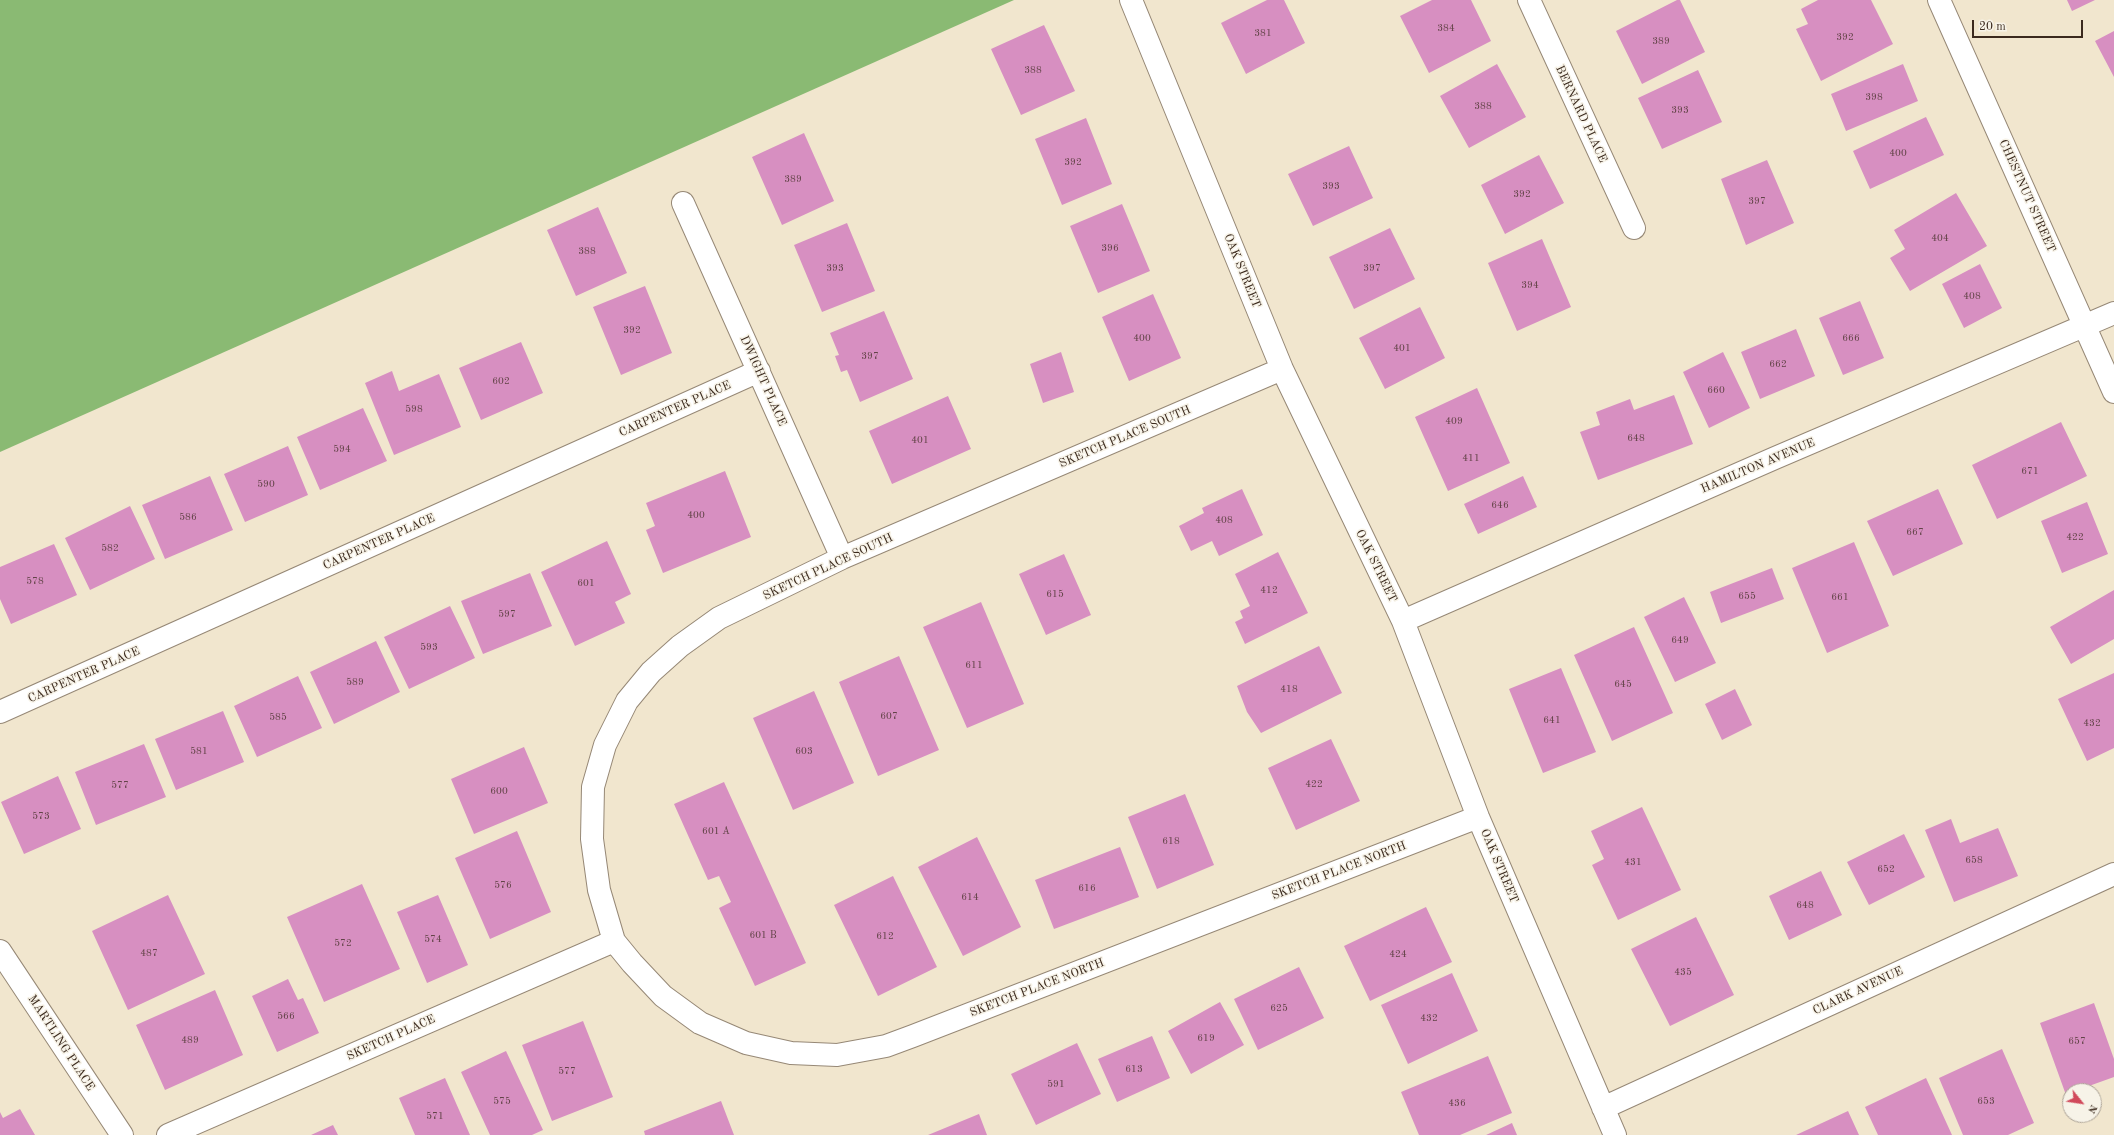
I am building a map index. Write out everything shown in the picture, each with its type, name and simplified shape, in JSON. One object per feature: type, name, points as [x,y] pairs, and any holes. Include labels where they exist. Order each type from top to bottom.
[{"type":"street","name":"OAK STREET","points":[[1131,0],[1282,369],[1403,621],[1478,818],[1615,1135]]},
{"type":"street","name":"BERNARD PLACE","points":[[1529,0],[1634,228]]},
{"type":"street","name":"CHESTNUT STREET","points":[[1939,0],[2114,392]]},
{"type":"street","name":"DWIGHT PLACE","points":[[683,203],[842,558]]},
{"type":"street","name":"HAMILTON AVENUE","points":[[1403,621],[2114,313]]},
{"type":"street","name":"SKETCH PLACE SOUTH","points":[[614,941],[598,883],[592,839],[593,787],[605,745],[627,701],[651,672],[680,646],[719,618],[842,558],[1282,369]]},
{"type":"street","name":"CARPENTER PLACE","points":[[0,712],[759,371]]},
{"type":"street","name":"SKETCH PLACE NORTH","points":[[614,941],[663,996],[700,1023],[746,1043],[791,1053],[836,1054],[886,1046],[1478,818]]},
{"type":"street","name":"CLARK AVENUE","points":[[1603,1108],[2114,874]]},
{"type":"street","name":"SKETCH PLACE","points":[[168,1135],[614,941]]},
{"type":"street","name":"MARTLING PLACE","points":[[0,951],[122,1135]]},
{"type":"green space","points":[[0,0],[1014,0],[0,452]]},
{"type":"building","points":[[1267,0],[1284,0],[1305,43],[1246,74],[1221,23]]},
{"type":"building","points":[[1432,0],[1471,0],[1491,41],[1429,73],[1400,16]]},
{"type":"building","points":[[1677,0],[1680,0],[1705,52],[1642,84],[1616,31]]},
{"type":"building","points":[[1818,0],[1871,0],[1893,44],[1821,81],[1796,29],[1808,24],[1801,9]]},
{"type":"building","points":[[2067,0],[2095,0],[2072,11]]},
{"type":"building","points":[[1044,25],[1075,91],[1021,115],[991,49]]},
{"type":"building","points":[[2114,31],[2114,77],[2095,41]]},
{"type":"building","points":[[1497,64],[1526,117],[1469,148],[1440,96]]},
{"type":"building","points":[[1903,64],[1918,101],[1846,131],[1831,94]]},
{"type":"building","points":[[1698,70],[1722,122],[1662,149],[1638,98]]},
{"type":"building","points":[[1926,117],[1944,155],[1870,189],[1853,151]]},
{"type":"building","points":[[1086,118],[1112,184],[1062,205],[1035,139]]},
{"type":"building","points":[[804,133],[834,201],[782,225],[752,157]]},
{"type":"building","points":[[1349,146],[1373,198],[1313,226],[1288,174]]},
{"type":"building","points":[[1539,155],[1564,203],[1505,234],[1481,185]]},
{"type":"building","points":[[1767,160],[1794,223],[1746,245],[1721,179]]},
{"type":"building","points":[[1956,193],[1987,246],[1910,291],[1890,258],[1905,249],[1894,230]]},
{"type":"building","points":[[1122,204],[1150,271],[1098,293],[1070,226]]},
{"type":"building","points":[[598,207],[627,273],[576,296],[547,230]]},
{"type":"building","points":[[847,223],[875,291],[822,312],[794,245]]},
{"type":"building","points":[[1390,228],[1415,279],[1354,309],[1329,257]]},
{"type":"building","points":[[1542,239],[1571,307],[1517,331],[1488,263]]},
{"type":"building","points":[[1980,264],[2002,308],[1964,328],[1942,284]]},
{"type":"building","points":[[645,286],[672,353],[621,375],[593,307]]},
{"type":"building","points":[[1153,294],[1181,358],[1129,381],[1102,317]]},
{"type":"building","points":[[1860,301],[1884,358],[1843,375],[1819,318]]},
{"type":"building","points":[[1420,307],[1445,358],[1385,389],[1359,338]]},
{"type":"building","points":[[884,311],[913,379],[860,402],[847,370],[841,372],[835,356],[839,355],[830,333]]},
{"type":"building","points":[[1796,329],[1815,376],[1760,399],[1741,352]]},
{"type":"building","points":[[521,342],[543,393],[481,420],[459,368]]},
{"type":"building","points":[[1061,352],[1074,392],[1043,403],[1030,364]]},
{"type":"building","points":[[1723,352],[1750,408],[1709,428],[1683,372]]},
{"type":"building","points":[[392,371],[399,391],[439,374],[461,427],[394,455],[365,383]]},
{"type":"building","points":[[1477,388],[1510,463],[1448,491],[1415,417]]},
{"type":"building","points":[[1674,395],[1693,444],[1598,480],[1580,432],[1600,425],[1596,412],[1630,399],[1634,410]]},
{"type":"building","points":[[948,396],[971,449],[892,484],[869,431]]},
{"type":"building","points":[[363,408],[387,461],[320,490],[297,437]]},
{"type":"building","points":[[2061,422],[2087,476],[1997,519],[1972,465]]},
{"type":"building","points":[[288,446],[308,495],[245,522],[224,474]]},
{"type":"building","points":[[725,471],[751,537],[663,573],[646,530],[655,526],[646,503]]},
{"type":"building","points":[[210,476],[233,530],[165,559],[142,505]]},
{"type":"building","points":[[1523,476],[1537,507],[1478,534],[1464,504]]},
{"type":"building","points":[[1242,489],[1263,535],[1219,556],[1212,541],[1191,551],[1179,526],[1204,513],[1202,508]]},
{"type":"building","points":[[1938,489],[1963,544],[1893,576],[1867,521]]},
{"type":"building","points":[[2087,502],[2108,554],[2062,573],[2041,521]]},
{"type":"building","points":[[130,506],[155,559],[90,590],[65,538]]},
{"type":"building","points":[[607,541],[631,594],[615,602],[625,623],[575,646],[541,572]]},
{"type":"building","points":[[1854,542],[1889,626],[1827,653],[1792,568]]},
{"type":"building","points":[[54,544],[77,595],[11,624],[0,599],[0,567]]},
{"type":"building","points":[[1278,552],[1308,613],[1245,644],[1235,622],[1243,618],[1240,611],[1250,606],[1235,574]]},
{"type":"building","points":[[1064,554],[1091,615],[1046,635],[1019,574]]},
{"type":"building","points":[[1772,568],[1784,599],[1721,623],[1710,592]]},
{"type":"building","points":[[530,573],[552,626],[483,654],[461,601]]},
{"type":"building","points":[[2114,590],[2114,639],[2071,664],[2050,627]]},
{"type":"building","points":[[1684,597],[1716,663],[1675,682],[1644,617]]},
{"type":"building","points":[[981,602],[1024,704],[967,728],[923,627]]},
{"type":"building","points":[[450,606],[475,658],[409,689],[384,637]]},
{"type":"building","points":[[1634,627],[1673,713],[1612,741],[1574,655]]},
{"type":"building","points":[[376,641],[400,692],[334,724],[310,672]]},
{"type":"building","points":[[1319,646],[1342,693],[1261,733],[1247,712],[1237,686]]},
{"type":"building","points":[[899,656],[939,750],[878,776],[839,682]]},
{"type":"building","points":[[1561,668],[1596,752],[1543,773],[1509,689]]},
{"type":"building","points":[[2114,673],[2114,748],[2087,761],[2058,699]]},
{"type":"building","points":[[298,676],[322,728],[257,757],[234,706]]},
{"type":"building","points":[[1735,689],[1752,725],[1722,740],[1705,704]]},
{"type":"building","points":[[814,691],[854,783],[793,810],[753,718]]},
{"type":"building","points":[[223,711],[244,762],[176,790],[155,739]]},
{"type":"building","points":[[1331,739],[1360,801],[1296,830],[1268,768]]},
{"type":"building","points":[[144,744],[166,797],[96,825],[75,772]]},
{"type":"building","points":[[524,747],[548,803],[474,834],[451,779]]},
{"type":"building","points":[[58,776],[81,829],[24,854],[1,802]]},
{"type":"building","points":[[724,782],[806,963],[755,986],[719,908],[731,902],[719,876],[708,880],[674,804]]},
{"type":"building","points":[[1185,794],[1214,865],[1157,889],[1128,817]]},
{"type":"building","points":[[1642,807],[1681,890],[1618,920],[1592,865],[1604,859],[1591,831]]},
{"type":"building","points":[[1951,819],[1960,843],[1998,828],[2018,876],[1954,902],[1925,830]]},
{"type":"building","points":[[517,831],[551,912],[490,939],[455,858]]},
{"type":"building","points":[[1904,834],[1925,877],[1869,905],[1847,862]]},
{"type":"building","points":[[977,837],[1021,927],[963,956],[918,867]]},
{"type":"building","points":[[1120,847],[1139,897],[1054,929],[1035,880]]},
{"type":"building","points":[[1821,871],[1842,915],[1789,940],[1769,896]]},
{"type":"building","points":[[893,876],[937,967],[878,996],[834,905]]},
{"type":"building","points":[[362,884],[400,969],[324,1002],[287,917]]},
{"type":"building","points":[[168,895],[205,974],[128,1010],[92,931]]},
{"type":"building","points":[[438,895],[468,965],[427,983],[397,912]]},
{"type":"building","points":[[1426,907],[1452,962],[1370,1001],[1344,946]]},
{"type":"building","points":[[1696,917],[1734,995],[1670,1026],[1631,949]]},
{"type":"building","points":[[1299,967],[1324,1018],[1258,1050],[1234,999]]},
{"type":"building","points":[[1452,973],[1478,1031],[1408,1064],[1381,1005]]},
{"type":"building","points":[[288,979],[298,1000],[303,998],[319,1033],[277,1052],[252,996]]},
{"type":"building","points":[[215,990],[243,1055],[165,1090],[136,1025]]},
{"type":"building","points":[[1220,1002],[1244,1045],[1191,1074],[1168,1031]]},
{"type":"building","points":[[2094,1003],[2114,1059],[2114,1077],[2097,1083],[2062,1084],[2040,1023]]},
{"type":"building","points":[[583,1021],[613,1097],[552,1121],[522,1045]]},
{"type":"building","points":[[1152,1036],[1170,1078],[1117,1102],[1098,1059]]},
{"type":"building","points":[[1077,1043],[1101,1094],[1036,1125],[1011,1074]]},
{"type":"building","points":[[2002,1049],[2034,1123],[2008,1135],[1963,1135],[1939,1078]]},
{"type":"building","points":[[506,1051],[543,1130],[532,1135],[490,1135],[461,1072]]},
{"type":"building","points":[[1488,1056],[1512,1113],[1460,1135],[1419,1135],[1401,1092]]},
{"type":"building","points":[[445,1078],[470,1135],[415,1135],[399,1098]]},
{"type":"building","points":[[1926,1078],[1952,1135],[1878,1135],[1865,1107]]},
{"type":"building","points":[[721,1101],[734,1135],[645,1135],[644,1131]]},
{"type":"building","points":[[20,1109],[35,1135],[0,1135],[0,1112],[3,1118]]},
{"type":"building","points":[[1848,1111],[1859,1135],[1796,1135]]},
{"type":"building","points":[[979,1114],[987,1135],[928,1135]]},
{"type":"building","points":[[1512,1123],[1517,1135],[1486,1135]]},
{"type":"building","points":[[333,1125],[338,1135],[311,1135]]}]
